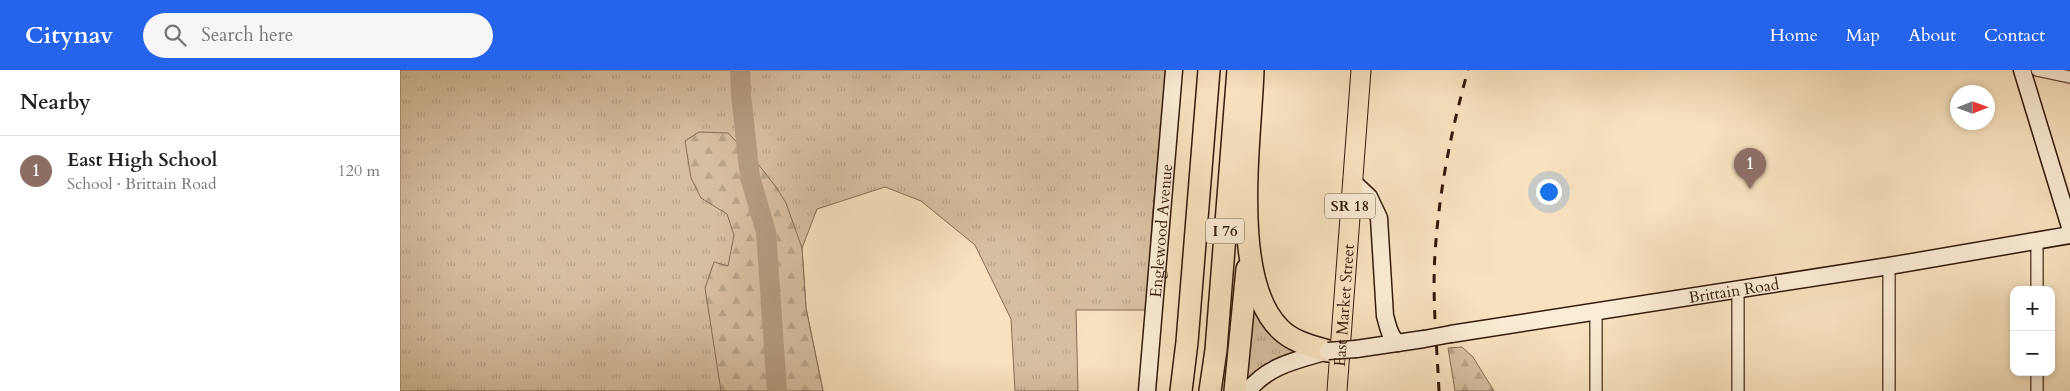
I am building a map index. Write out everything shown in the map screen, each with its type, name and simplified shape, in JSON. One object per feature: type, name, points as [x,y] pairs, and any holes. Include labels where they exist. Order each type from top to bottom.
[{"type":"highway","name":"I 76","points":[[1181,391],[1187,342],[1208,70]]},
{"type":"highway","name":"I 76","points":[[1210,391],[1216,350],[1238,70]]},
{"type":"highway","points":[[1253,70],[1247,215],[1249,250],[1259,297],[1273,322],[1293,339],[1328,351]]},
{"type":"highway","points":[[1235,391],[1249,250]]},
{"type":"main road","name":"Englewood Avenue","points":[[1147,391],[1174,70]]},
{"type":"main road","name":"East Market Street","points":[[1337,391],[1361,70]]},
{"type":"main road","points":[[2022,70],[2070,227]]},
{"type":"main road","points":[[1352,181],[1369,197],[1379,218],[1385,316],[1394,340],[1398,342]]},
{"type":"main road","name":"Brittain Road","points":[[1248,391],[1266,372],[1279,365],[1328,351],[1424,339],[1889,266],[2070,235]]},
{"type":"street","points":[[2037,70],[2070,77]]},
{"type":"street","points":[[2037,241],[2037,286]]},
{"type":"street","points":[[1889,266],[1889,391]]},
{"type":"street","points":[[1738,289],[1738,391]]},
{"type":"street","points":[[1596,311],[1596,391]]},
{"type":"street","points":[[2037,376],[2037,391]]},
{"type":"green space","points":[[400,70],[1166,70],[1152,220],[1147,310],[1076,310],[1078,391],[1015,391],[1011,319],[975,245],[921,201],[885,187],[817,209],[802,248],[806,308],[823,391],[400,391]]},
{"type":"green space","points":[[699,132],[728,133],[758,164],[786,203],[802,248],[806,308],[823,391],[721,391],[705,288],[714,262],[728,266],[734,235],[727,214],[701,198],[691,178],[685,141]]},
{"type":"green space","points":[[1250,299],[1308,352],[1244,391]]},
{"type":"green space","points":[[1462,347],[1473,357],[1494,391],[1455,391],[1448,348]]},
{"type":"waterway","points":[[740,70],[750,177],[766,232],[777,391]]},
{"type":"railway","points":[[1439,391],[1434,288],[1439,207],[1456,116],[1468,70]]},
{"type":"place","name":"East High School","points":[[1750,189]]}]
